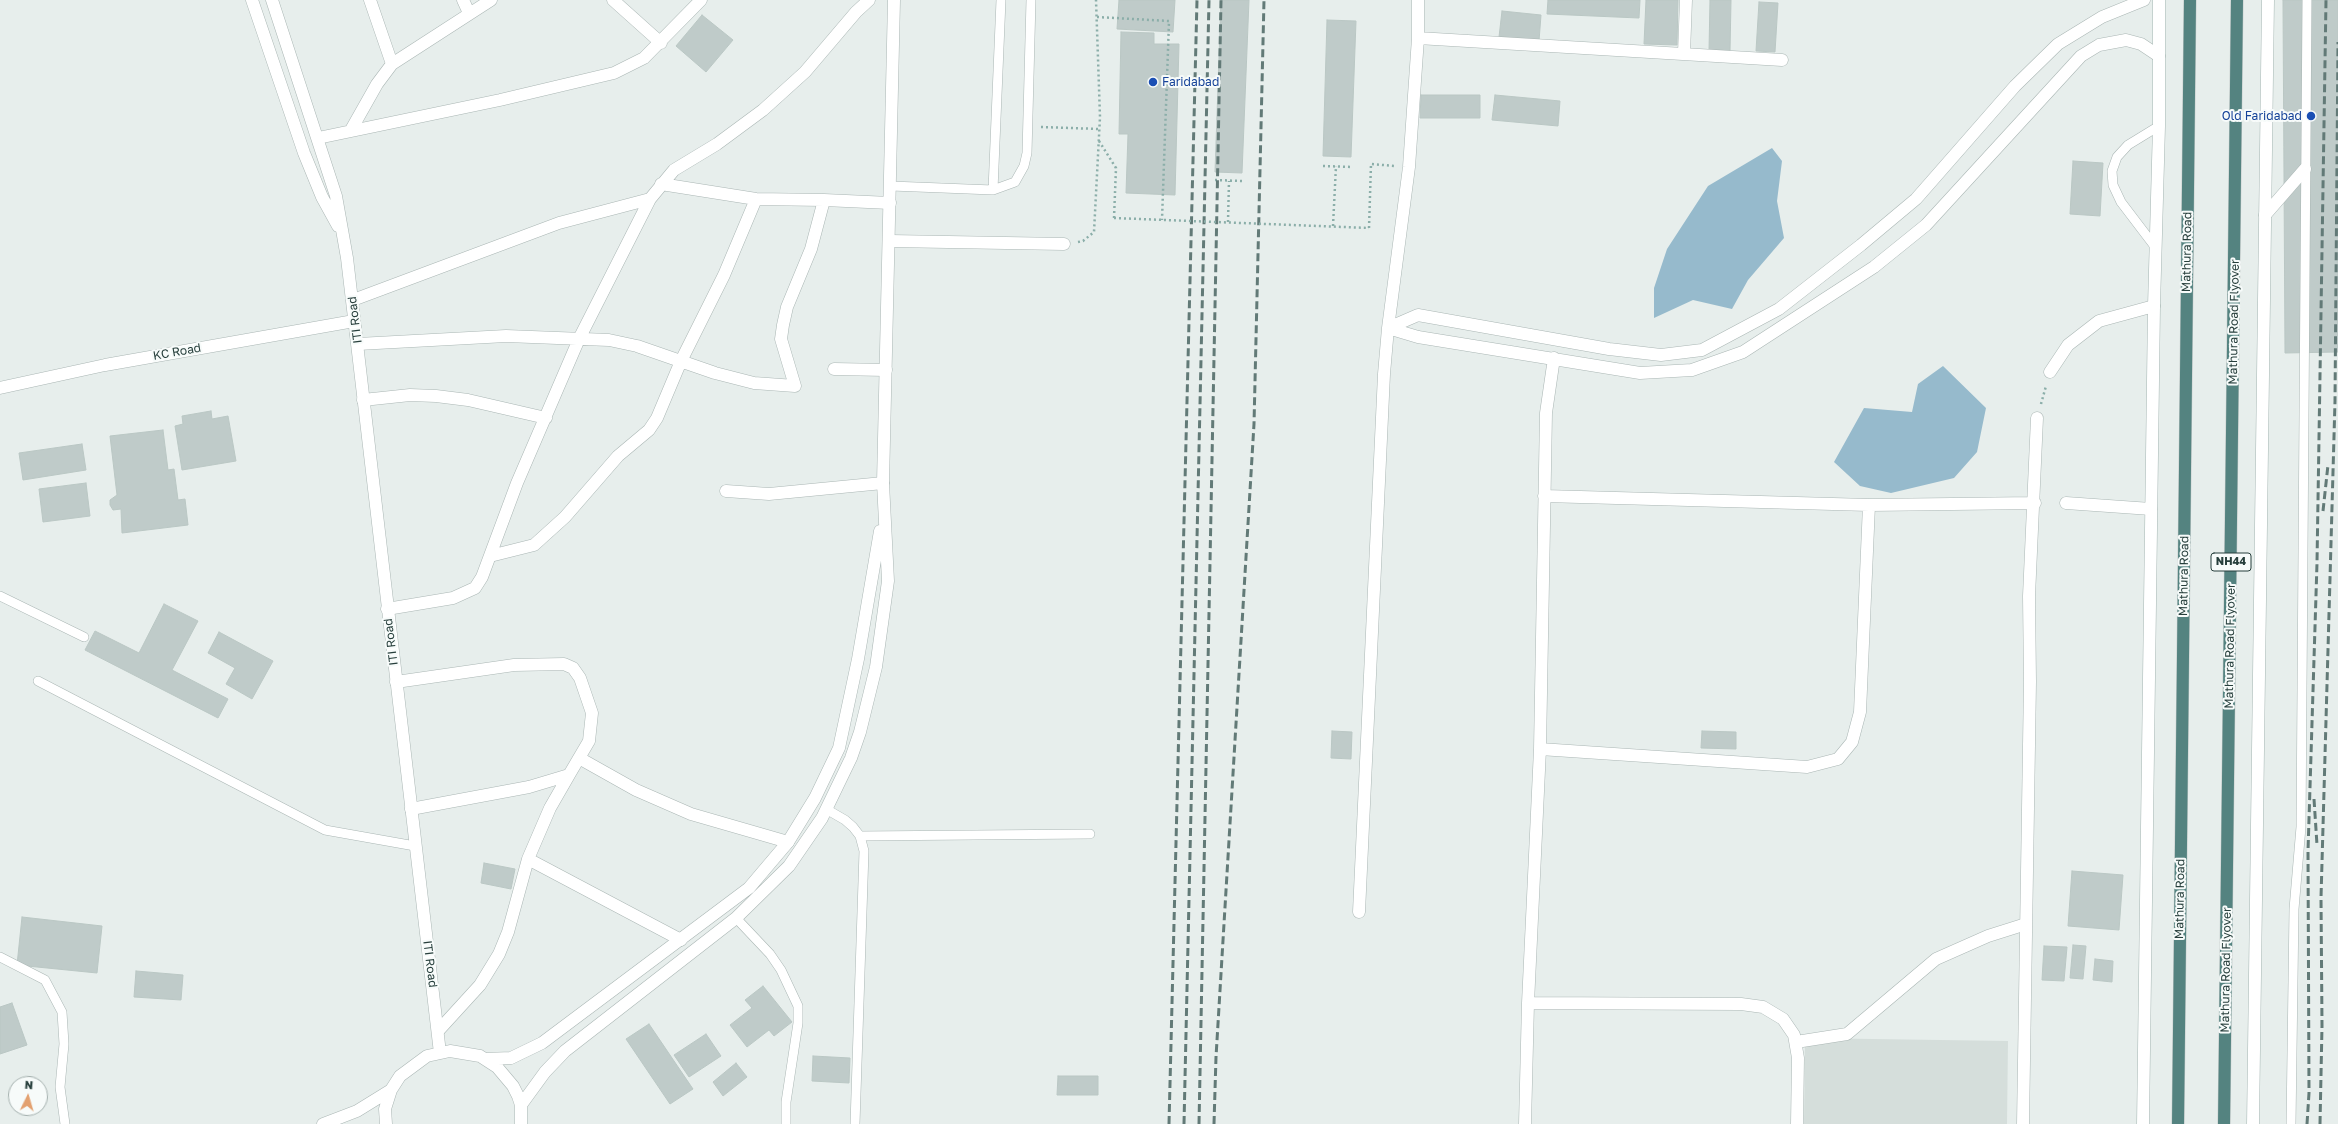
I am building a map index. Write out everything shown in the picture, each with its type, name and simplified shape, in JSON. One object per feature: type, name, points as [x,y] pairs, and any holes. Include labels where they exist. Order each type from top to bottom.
[{"type":"highway","points":[[2186,0],[2190,27]]},
{"type":"highway","points":[[2190,0],[2190,27]]},
{"type":"highway","name":"Mathura Road Flyover","points":[[2224,1124],[2238,0]]},
{"type":"highway","name":"Mathura Road","points":[[2178,1124],[2190,27]]},
{"type":"street","name":"ITI Road","points":[[252,0],[304,153],[322,197],[341,232]]},
{"type":"street","name":"ITI Road","points":[[272,0],[336,196],[341,232],[348,258],[387,609],[440,1053]]},
{"type":"street","points":[[370,0],[392,64]]},
{"type":"street","points":[[463,0],[469,13]]},
{"type":"street","points":[[351,130],[377,84],[392,64],[490,0]]},
{"type":"street","points":[[613,0],[661,43]]},
{"type":"street","points":[[318,138],[500,100],[614,73],[644,58],[661,43],[701,0]]},
{"type":"street","points":[[387,609],[453,598],[467,593],[475,588],[482,576],[490,556],[517,482],[579,339],[650,199],[674,170],[717,144],[762,110],[805,72],[856,12],[869,0]]},
{"type":"street","points":[[521,1105],[545,1072],[564,1051],[736,918],[789,866],[826,809],[851,758],[860,732],[876,667],[888,581],[883,516],[883,483],[890,241],[894,0]]},
{"type":"street","points":[[1359,912],[1367,712],[1388,328],[1409,167],[1418,38],[1418,0]]},
{"type":"street","points":[[1684,53],[1686,0]]},
{"type":"street","points":[[1388,328],[1418,315],[1609,349],[1661,355],[1702,350],[1779,309],[1861,246],[1910,204],[2015,86],[2058,44],[2102,17],[2144,0]]},
{"type":"street","points":[[2143,1124],[2154,306],[2159,126],[2159,0]]},
{"type":"street","points":[[2253,1124],[2268,0]]},
{"type":"street","points":[[1418,38],[1782,60]]},
{"type":"street","points":[[1388,328],[1418,337],[1640,373],[1692,370],[1743,352],[1874,266],[1926,225],[2081,56],[2098,45],[2126,40],[2141,44],[2159,56]]},
{"type":"street","points":[[2265,215],[2305,169]]},
{"type":"street","points":[[661,184],[756,200],[824,200],[890,203]]},
{"type":"street","points":[[353,300],[559,223],[601,210],[650,199]]},
{"type":"street","points":[[490,556],[534,545],[565,517],[618,456],[649,430],[657,418],[680,361],[724,275],[756,200]]},
{"type":"street","points":[[358,344],[506,336],[609,340],[637,346],[714,373],[754,382],[795,386],[781,339],[783,325],[786,307],[811,249],[824,200]]},
{"type":"street","points":[[890,241],[1064,244]]},
{"type":"street","points":[[2050,372],[2068,345],[2098,321],[2154,306]]},
{"type":"street","name":"KC Road","points":[[0,388],[105,364],[354,321]]},
{"type":"street","points":[[1525,1124],[1528,1003],[1540,749],[1546,414],[1554,358]]},
{"type":"street","points":[[834,369],[886,370]]},
{"type":"street","points":[[363,400],[410,395],[436,396],[468,400],[546,418]]},
{"type":"street","points":[[2023,1124],[2029,596],[2035,503],[2037,418]]},
{"type":"street","points":[[726,491],[769,494],[883,483]]},
{"type":"street","points":[[1544,496],[1868,505],[2035,503]]},
{"type":"street","points":[[2066,504],[2151,509]]},
{"type":"street","points":[[1540,749],[1807,767],[1838,759],[1852,742],[1860,712],[1868,505]]},
{"type":"street","points":[[386,1124],[385,1109],[391,1090],[400,1076],[427,1056],[450,1051],[485,1059],[511,1058],[542,1043],[749,888],[788,842],[815,798],[839,748],[858,659],[883,516]]},
{"type":"street","points":[[396,682],[514,665],[564,664],[573,668],[580,678],[592,713],[589,741],[550,808],[528,859],[508,932],[499,954],[472,995],[438,1031]]},
{"type":"street","points":[[579,758],[636,790],[691,814],[788,842]]},
{"type":"street","points":[[411,809],[529,787],[569,775]]},
{"type":"street","points":[[528,859],[681,940]]},
{"type":"street","points":[[1796,1042],[1847,1034],[1936,959],[1988,936],[2026,924]]},
{"type":"street","points":[[1528,1003],[1741,1004],[1763,1007],[1783,1018],[1794,1035],[1798,1058],[1797,1124]]},
{"type":"street","points":[[485,1059],[497,1067],[513,1086],[521,1105],[521,1124]]},
{"type":"street","points":[[323,1124],[357,1111],[391,1090]]},
{"type":"lane","points":[[993,190],[1001,0]]},
{"type":"lane","points":[[891,186],[993,190],[1015,182],[1024,166],[1028,126],[1032,0]]},
{"type":"lane","points":[[2290,1124],[2294,909],[2300,827],[2307,0]]},
{"type":"lane","points":[[2156,248],[2121,202],[2114,185],[2112,171],[2117,157],[2128,145],[2159,126]]},
{"type":"lane","points":[[0,596],[84,638]]},
{"type":"lane","points":[[38,681],[326,830],[416,846]]},
{"type":"lane","points":[[826,809],[845,820],[860,836],[864,851],[855,1124]]},
{"type":"lane","points":[[860,836],[1090,834]]},
{"type":"lane","points":[[736,918],[770,954],[781,970],[798,1006],[798,1023],[786,1102],[786,1124]]},
{"type":"lane","points":[[0,957],[45,980],[62,1012],[64,1044],[60,1087],[65,1124]]},
{"type":"path","points":[[1064,244],[1083,241],[1094,232],[1099,141],[1096,0]]},
{"type":"path","points":[[1097,17],[1169,21],[1162,220]]},
{"type":"path","points":[[1028,126],[1099,129]]},
{"type":"path","points":[[1099,141],[1116,168],[1114,218],[1368,228],[1371,164],[1409,167]]},
{"type":"path","points":[[1323,166],[1352,166]]},
{"type":"path","points":[[1333,226],[1336,166]]},
{"type":"path","points":[[1215,180],[1242,181]]},
{"type":"path","points":[[1228,222],[1229,181]]},
{"type":"path","points":[[2037,418],[2050,372]]},
{"type":"shaded area","points":[[1805,1038],[2008,1041],[2007,1124],[1804,1124]]},
{"type":"water","points":[[1772,148],[1782,161],[1777,201],[1784,238],[1748,280],[1732,309],[1693,300],[1654,318],[1654,288],[1667,249],[1708,186]]},
{"type":"water","points":[[1943,366],[1986,408],[1977,452],[1954,478],[1891,493],[1860,486],[1834,462],[1864,408],[1912,412],[1918,384]]},
{"type":"building","points":[[1119,0],[1175,0],[1173,32],[1117,29]]},
{"type":"building","points":[[1221,0],[1249,0],[1242,173],[1215,172]]},
{"type":"building","points":[[1548,0],[1640,0],[1639,18],[1547,14]]},
{"type":"building","points":[[1646,0],[1678,0],[1677,45],[1644,44]]},
{"type":"building","points":[[1710,0],[1731,0],[1730,51],[1709,51]]},
{"type":"building","name":"Old Faridabad","points":[[2283,0],[2338,0],[2338,352],[2285,353]]},
{"type":"building","points":[[1759,2],[1778,3],[1775,52],[1756,51]]},
{"type":"building","points":[[1502,11],[1541,15],[1539,41],[1499,37]]},
{"type":"building","points":[[702,15],[733,40],[706,72],[676,46]]},
{"type":"building","points":[[1327,20],[1356,21],[1351,157],[1323,156]]},
{"type":"building","points":[[1121,32],[1154,33],[1154,44],[1179,44],[1175,195],[1126,193],[1128,134],[1119,134]]},
{"type":"building","points":[[1421,95],[1480,95],[1480,118],[1420,118]]},
{"type":"building","points":[[1495,95],[1560,101],[1558,126],[1492,120]]},
{"type":"building","points":[[2073,161],[2103,163],[2100,216],[2070,214]]},
{"type":"building","points":[[211,411],[212,419],[228,416],[236,461],[182,470],[175,426],[183,424],[182,416]]},
{"type":"building","points":[[163,430],[168,470],[174,469],[178,500],[185,499],[188,525],[122,533],[121,509],[113,510],[110,505],[110,500],[117,495],[110,436]]},
{"type":"building","points":[[82,444],[86,470],[23,480],[19,453]]},
{"type":"building","points":[[86,483],[90,516],[43,522],[39,489]]},
{"type":"building","points":[[164,604],[198,621],[172,670],[228,699],[218,718],[85,650],[95,631],[139,653]]},
{"type":"building","points":[[219,632],[273,661],[252,699],[226,684],[235,668],[208,653]]},
{"type":"building","points":[[1332,731],[1352,732],[1351,759],[1331,758]]},
{"type":"building","points":[[1702,731],[1736,732],[1736,749],[1701,748]]},
{"type":"building","points":[[484,863],[515,869],[511,889],[481,883]]},
{"type":"building","points":[[2072,871],[2123,875],[2119,930],[2068,926]]},
{"type":"building","points":[[22,917],[102,926],[97,973],[17,965]]},
{"type":"building","points":[[2073,945],[2086,946],[2083,979],[2070,978]]},
{"type":"building","points":[[2044,946],[2067,947],[2064,981],[2042,980]]},
{"type":"building","points":[[2095,959],[2113,961],[2112,982],[2093,980]]},
{"type":"building","points":[[136,971],[183,975],[181,1000],[134,997]]},
{"type":"building","points":[[763,986],[792,1022],[774,1036],[769,1030],[747,1047],[730,1025],[752,1008],[745,1000]]},
{"type":"building","points":[[12,1003],[27,1045],[0,1054],[0,1007]]},
{"type":"building","points":[[649,1024],[693,1089],[670,1104],[626,1039]]},
{"type":"building","points":[[706,1034],[721,1056],[689,1077],[674,1055]]},
{"type":"building","points":[[813,1056],[850,1058],[849,1083],[812,1081]]},
{"type":"building","points":[[736,1063],[747,1077],[723,1096],[713,1082]]},
{"type":"building","points":[[1058,1076],[1098,1076],[1098,1095],[1057,1095]]},
{"type":"railway","points":[[1169,1124],[1197,0]]},
{"type":"railway","points":[[1184,1124],[1209,0]]},
{"type":"railway","points":[[1199,1124],[1221,0]]},
{"type":"railway","points":[[1214,1124],[1216,1057],[1254,424],[1264,0]]},
{"type":"railway","points":[[2307,1124],[2309,1093],[2308,851],[2317,563],[2326,0]]},
{"type":"railway","points":[[2320,1124],[2322,1026],[2321,898],[2335,401],[2338,42]]},
{"type":"railway","points":[[2323,511],[2328,465]]},
{"type":"railway","points":[[2314,799],[2317,845]]},
{"type":"place","name":"Faridabad","points":[[1153,82]]},
{"type":"place","name":"Old Faridabad","points":[[2311,116]]}]
